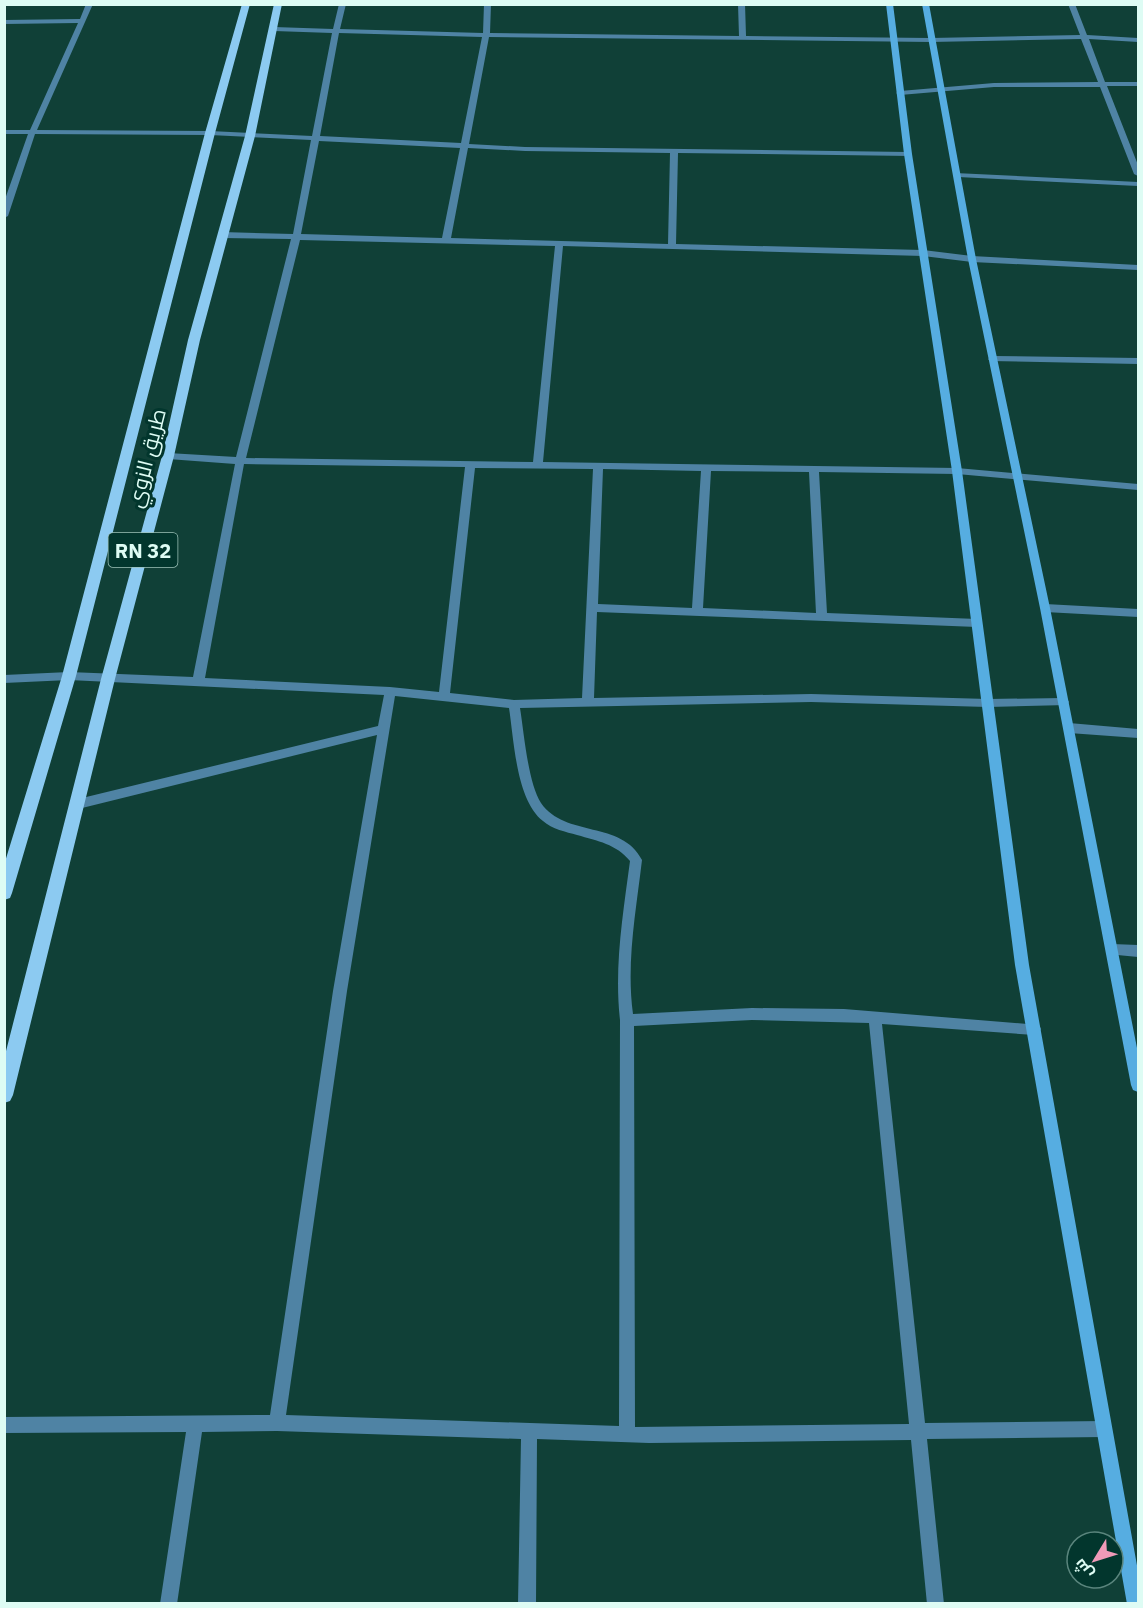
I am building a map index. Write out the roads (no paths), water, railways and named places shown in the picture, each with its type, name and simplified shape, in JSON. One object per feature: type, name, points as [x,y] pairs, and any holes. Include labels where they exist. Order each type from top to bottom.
[{"type":"main road","name":"طريق الزوي","points":[[4,893],[69,676],[210,133],[246,4]]},
{"type":"main road","name":"طريق الزوي","points":[[4,1095],[108,679],[168,456],[194,340],[250,136],[278,4]]},
{"type":"street","points":[[4,216],[32,133],[90,4]]},
{"type":"street","points":[[198,683],[240,461],[296,238],[336,32],[344,4]]},
{"type":"street","points":[[446,241],[466,147],[486,35],[489,4]]},
{"type":"street","points":[[741,4],[743,38]]},
{"type":"street","points":[[889,4],[908,154],[957,471],[1022,965],[1136,1604]]},
{"type":"street","points":[[926,4],[972,259],[1046,608],[1138,1085]]},
{"type":"street","points":[[1071,4],[1138,174]]},
{"type":"street","points":[[4,22],[83,21]]},
{"type":"street","points":[[274,28],[336,32],[486,35],[931,40],[1084,37],[1138,40]]},
{"type":"street","points":[[900,93],[994,84],[1138,84]]},
{"type":"street","points":[[4,132],[210,133],[466,147],[908,154]]},
{"type":"street","points":[[672,247],[674,151]]},
{"type":"street","points":[[958,175],[1138,184]]},
{"type":"street","points":[[222,235],[923,253],[972,259],[1138,267]]},
{"type":"street","points":[[538,465],[559,244]]},
{"type":"street","points":[[993,359],[1138,361]]},
{"type":"street","points":[[168,456],[240,461],[957,471],[1138,488]]},
{"type":"street","points":[[444,696],[470,464]]},
{"type":"street","points":[[588,702],[598,466]]},
{"type":"street","points":[[697,612],[706,468]]},
{"type":"street","points":[[814,469],[822,617]]},
{"type":"street","points":[[592,608],[977,623]]},
{"type":"street","points":[[1046,608],[1138,613]]},
{"type":"street","points":[[4,679],[69,676],[390,691],[514,704],[811,698],[988,703],[1064,702]]},
{"type":"street","points":[[277,1423],[340,991],[390,691]]},
{"type":"street","points":[[514,704],[526,776],[537,806],[560,824],[621,844],[631,852],[636,860],[625,954],[624,996],[627,1020],[627,1434]]},
{"type":"street","points":[[1069,728],[1138,734]]},
{"type":"street","points":[[78,804],[384,729]]},
{"type":"street","points":[[1112,950],[1138,951]]},
{"type":"street","points":[[627,1020],[753,1014],[876,1018],[1034,1029]]},
{"type":"street","points":[[876,1018],[936,1604]]},
{"type":"street","points":[[4,1425],[277,1423],[627,1434],[1104,1429]]},
{"type":"street","points":[[168,1604],[195,1425]]},
{"type":"street","points":[[527,1604],[530,1431]]}]
